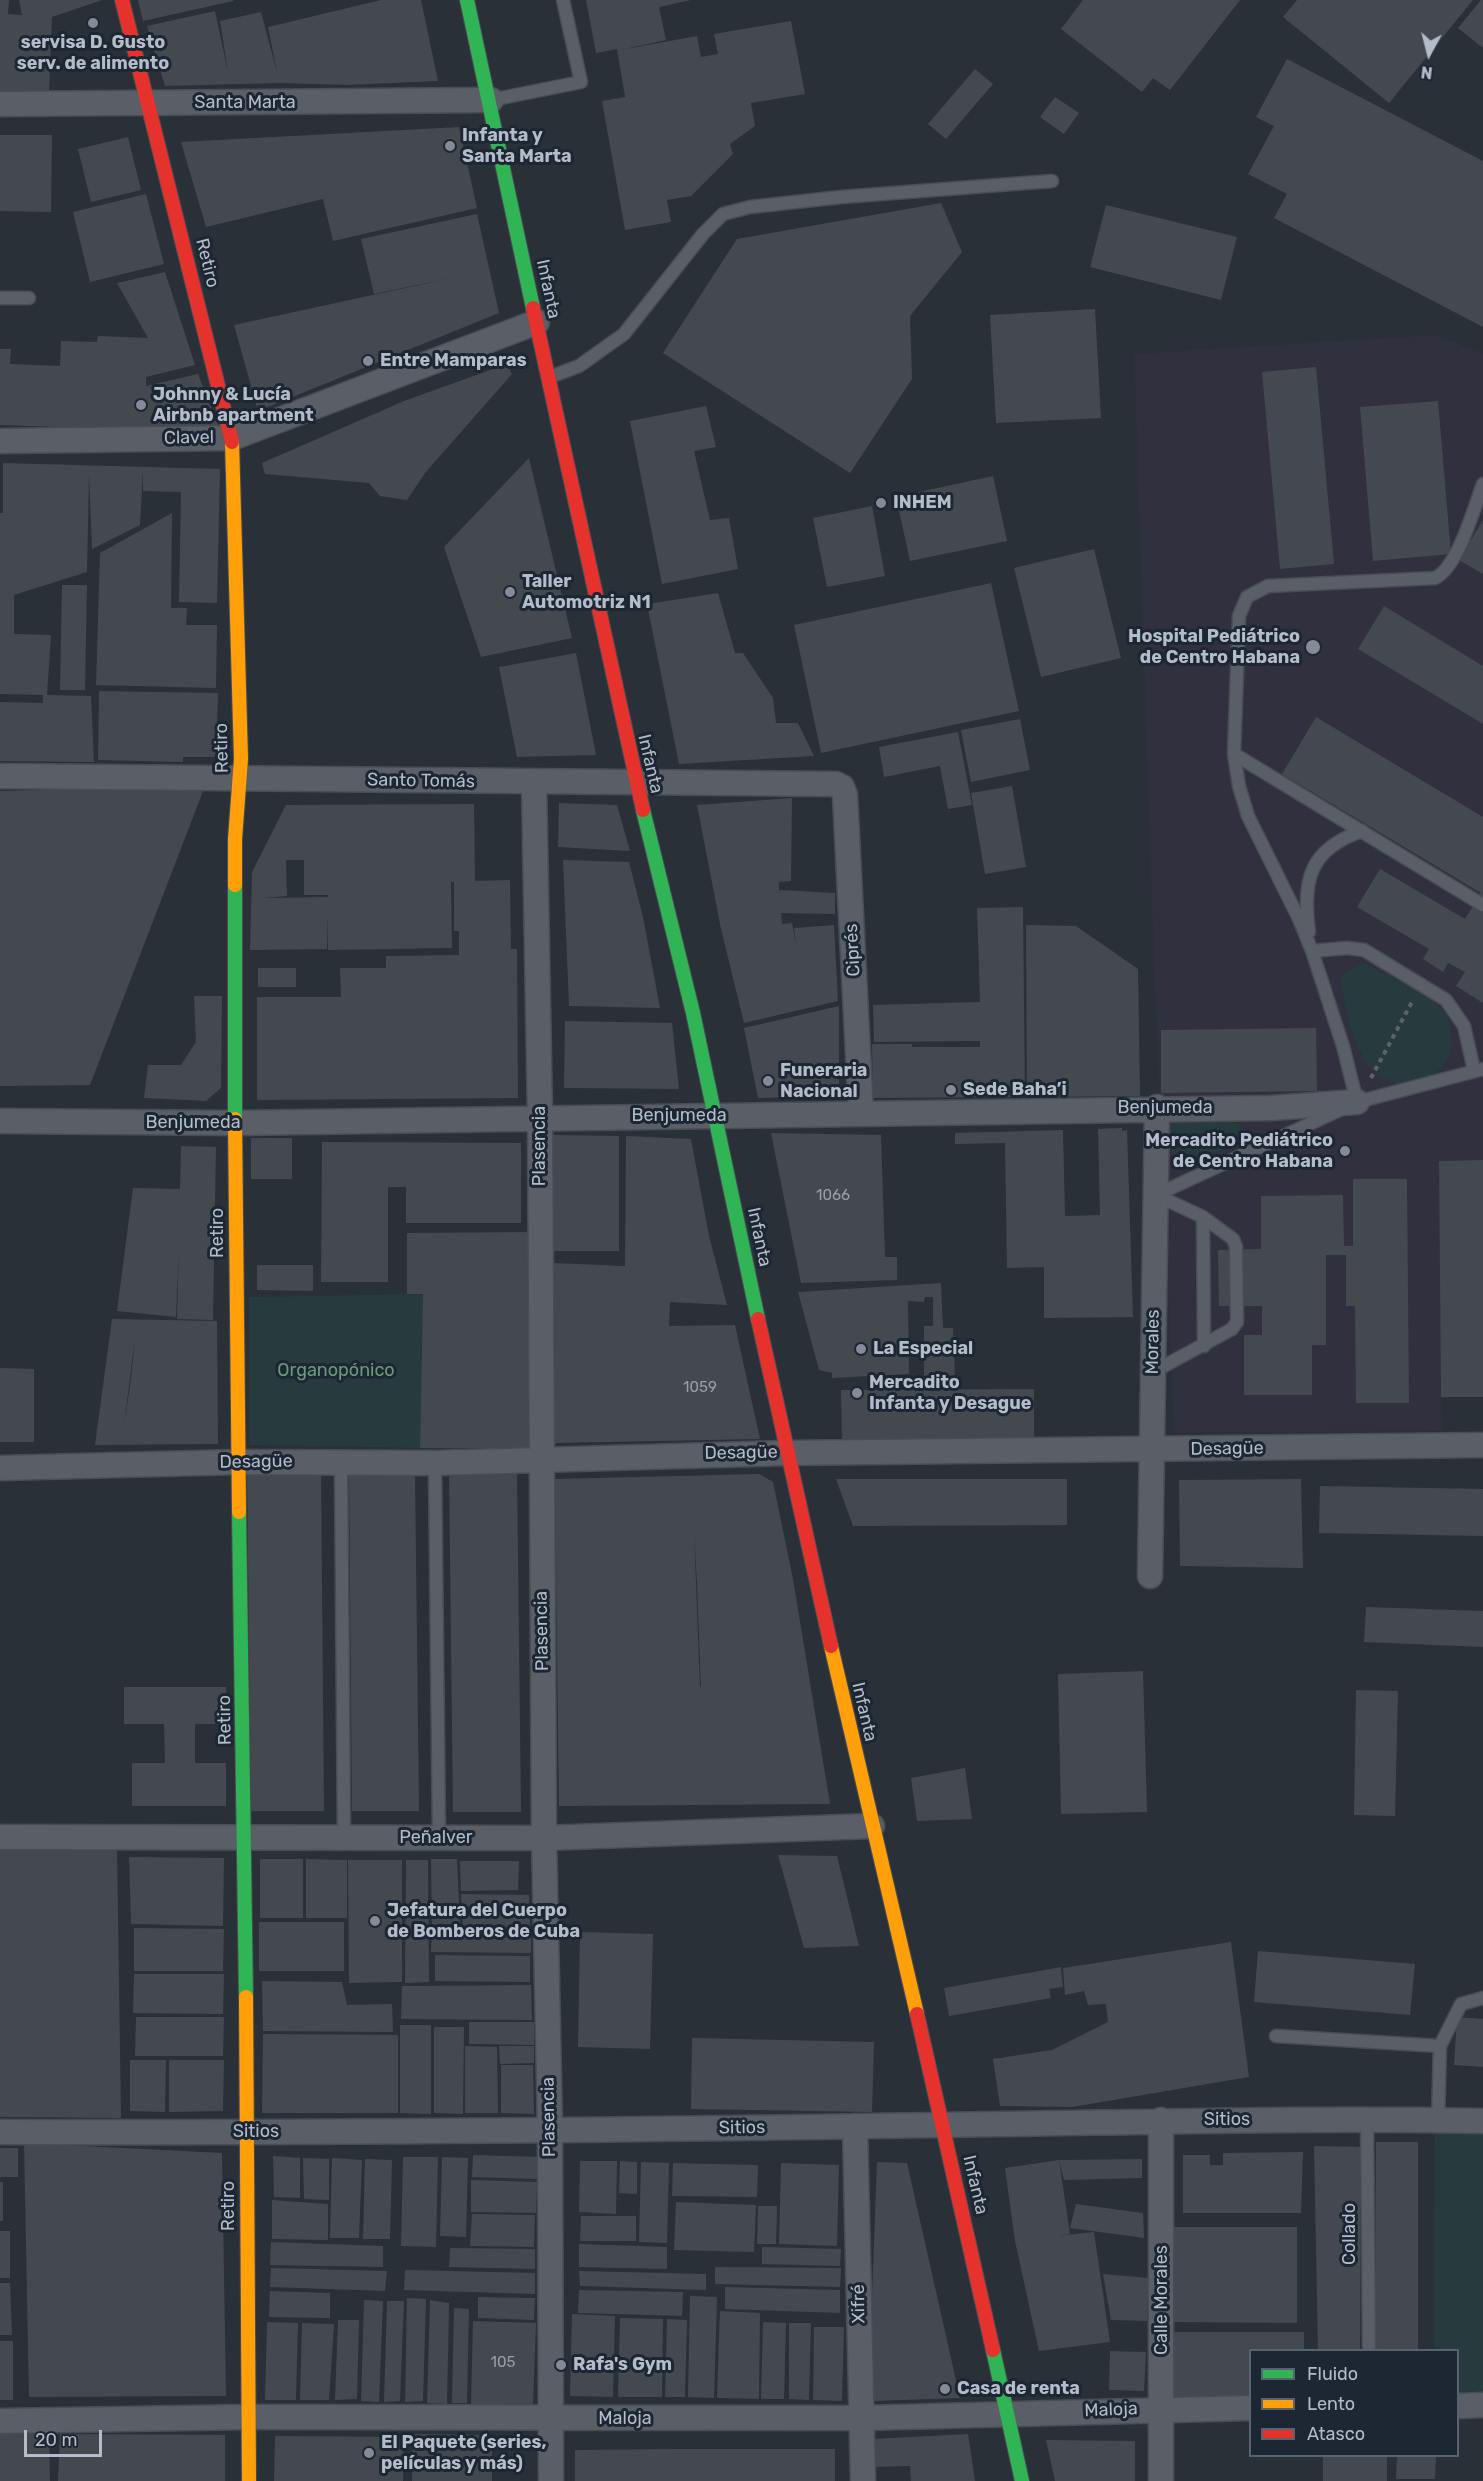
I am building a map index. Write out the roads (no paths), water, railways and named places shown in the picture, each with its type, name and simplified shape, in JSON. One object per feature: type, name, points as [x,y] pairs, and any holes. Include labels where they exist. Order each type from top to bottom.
[{"type":"main road","name":"Retiro","points":[[122,0],[232,438],[241,778],[235,839],[235,1302],[245,1839],[249,2481]]},
{"type":"main road","name":"Infanta","points":[[467,0],[491,100],[634,780],[693,1013],[786,1452],[943,2126],[1022,2481]]},
{"type":"street","name":"Santa Marta","points":[[0,104],[491,100]]},
{"type":"street","name":"Clavel","points":[[0,441],[232,438],[537,322]]},
{"type":"street","name":"Santo Tomás","points":[[0,776],[534,782],[634,780],[836,784],[842,787]]},
{"type":"street","name":"Plasencia","points":[[534,782],[540,1117],[540,1458],[550,2129],[551,2481]]},
{"type":"street","name":"Ciprés","points":[[842,787],[845,795],[861,1114]]},
{"type":"street","name":"Benjumeda","points":[[0,1121],[236,1123],[861,1114],[1157,1107],[1271,1108],[1357,1102]]},
{"type":"street","name":"Morales","points":[[1150,1576],[1157,1107]]},
{"type":"street","name":"Desagüe","points":[[0,1468],[238,1462],[435,1462],[786,1452],[1483,1445]]},
{"type":"street","name":"Peñalver","points":[[0,1837],[544,1839],[872,1826]]},
{"type":"street","name":"Sitios","points":[[0,2132],[246,2133],[943,2126],[1161,2120],[1367,2118],[1483,2121]]},
{"type":"street","name":"Calle Morales","points":[[1161,2120],[1161,2481]]},
{"type":"street","name":"Xifré","points":[[855,2126],[863,2481]]},
{"type":"street","points":[[1459,2406],[1483,2405]]},
{"type":"street","name":"Maloja","points":[[0,2421],[249,2417],[550,2420],[862,2418],[1008,2415],[1162,2408],[1249,2408]]},
{"type":"lane","points":[[491,100],[581,82],[563,0]]},
{"type":"lane","points":[[549,378],[579,366],[624,334],[703,234],[723,214],[750,207],[841,197],[1052,181]]},
{"type":"lane","points":[[0,298],[29,298]]},
{"type":"lane","points":[[1357,1102],[1343,1046],[1312,951],[1299,919],[1248,816],[1239,786],[1234,754],[1238,628],[1242,605],[1247,597],[1268,586],[1435,578],[1441,575],[1455,556],[1483,484]]},
{"type":"lane","points":[[1234,754],[1483,905]]},
{"type":"lane","points":[[1312,951],[1306,901],[1312,869],[1330,846],[1362,831]]},
{"type":"lane","points":[[1312,951],[1347,948],[1364,951],[1446,1000],[1464,1026],[1478,1070]]},
{"type":"lane","points":[[1156,1195],[1357,1102],[1478,1070],[1483,1061]]},
{"type":"lane","points":[[1153,1372],[1232,1329],[1239,1314],[1233,1239],[1203,1216],[1156,1195]]},
{"type":"lane","points":[[1203,1216],[1204,1346]]},
{"type":"lane","points":[[341,1461],[344,1838]]},
{"type":"lane","points":[[435,1462],[439,1838]]},
{"type":"lane","points":[[1438,2120],[1440,2046],[1461,2004],[1483,1998]]},
{"type":"lane","points":[[1276,2036],[1440,2046]]},
{"type":"lane","name":"Collado","points":[[1367,2118],[1369,2349]]},
{"type":"place","name":"servisa D. Gusto serv. de alimento","points":[[93,23]]},
{"type":"place","name":"Infanta y Santa Marta","points":[[450,146]]},
{"type":"place","name":"Entre Mamparas","points":[[368,361]]},
{"type":"place","name":"Johnny & Lucía Airbnb apartment","points":[[141,405]]},
{"type":"place","name":"INHEM","points":[[881,503]]},
{"type":"place","name":"Taller Automotriz N1","points":[[510,592]]},
{"type":"place","name":"Hospital Pediátrico de Centro Habana","points":[[1313,647]]},
{"type":"place","name":"Funeraria Nacional","points":[[768,1081]]},
{"type":"place","name":"Sede Baha’i","points":[[951,1090]]},
{"type":"place","name":"Mercadito Pediátrico de Centro Habana","points":[[1345,1151]]},
{"type":"place","name":"La Especial","points":[[861,1349]]},
{"type":"place","name":"Mercadito Infanta y Desague","points":[[857,1393]]},
{"type":"place","name":"Jefatura del Cuerpo de Bomberos de Cuba","points":[[375,1921]]},
{"type":"place","name":"Rafa's Gym","points":[[561,2365]]},
{"type":"place","name":"Casa de renta","points":[[945,2389]]},
{"type":"place","name":"El Paquete (series, películas y más)","points":[[369,2453]]},
{"type":"park label","name":"Organopónico","points":[[336,1371]]}]
